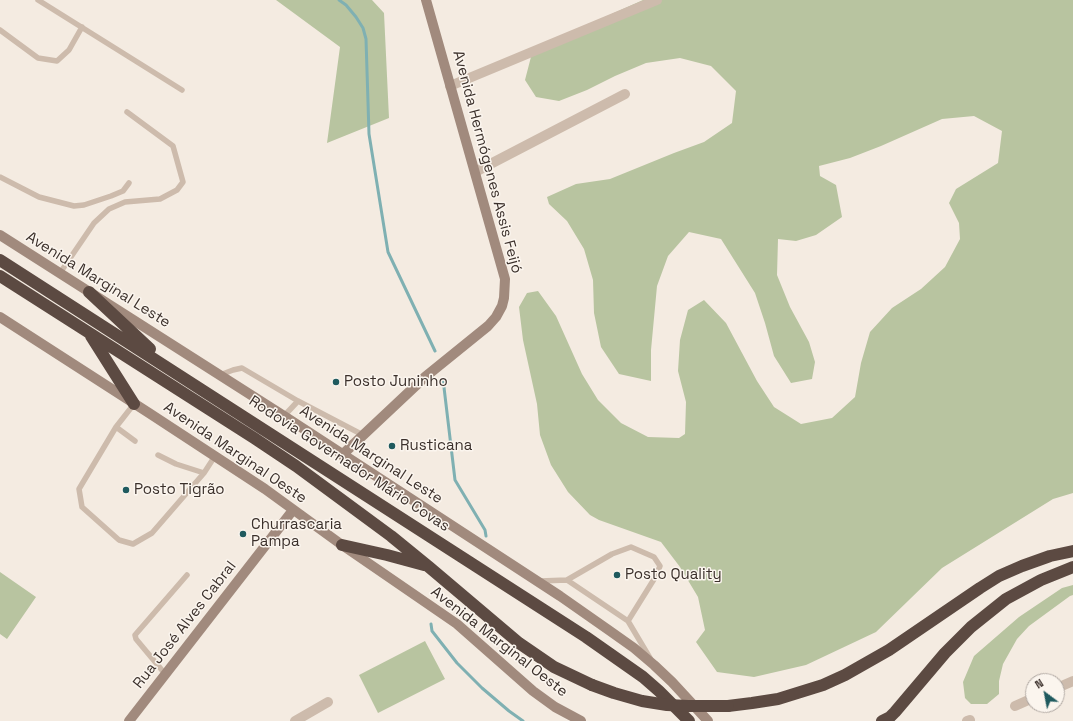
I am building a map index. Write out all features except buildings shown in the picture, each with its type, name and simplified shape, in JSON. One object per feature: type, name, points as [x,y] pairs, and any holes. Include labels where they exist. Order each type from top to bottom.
[{"type":"highway","name":"Rodovia Governador Mário Covas","points":[[0,260],[606,650],[643,677],[689,721]]},
{"type":"highway","name":"Rodovia Governador Mário Covas","points":[[0,276],[296,466],[390,536],[525,648],[554,667],[592,685],[634,699],[660,704],[728,706],[752,704],[800,693],[845,675],[889,650],[999,576],[1043,558],[1073,550]]},
{"type":"highway","points":[[89,292],[171,370]]},
{"type":"highway","points":[[88,332],[134,404]]},
{"type":"highway","points":[[342,545],[387,555],[429,567]]},
{"type":"highway","points":[[887,720],[907,700],[945,653],[971,627],[1006,599],[1041,580],[1073,567]]},
{"type":"main road","name":"Avenida Hermógenes Assis Feijó","points":[[342,455],[425,377],[488,326],[496,317],[502,306],[505,279],[426,0]]},
{"type":"main road","name":"Avenida Marginal Leste","points":[[0,235],[284,416],[610,631],[634,648],[654,665],[708,721]]},
{"type":"main road","name":"Avenida Marginal Oeste","points":[[0,318],[265,489],[342,545],[457,624],[533,691],[581,721]]},
{"type":"main road","name":"Rua José Alves Cabral","points":[[131,720],[293,510]]},
{"type":"street","points":[[450,86],[658,0]]},
{"type":"street","points":[[475,172],[625,94]]},
{"type":"street","points":[[295,721],[328,702]]},
{"type":"street","points":[[1015,706],[1025,702]]},
{"type":"lane","points":[[38,0],[182,90]]},
{"type":"lane","points":[[0,30],[38,58],[57,61],[69,50],[82,27]]},
{"type":"lane","points":[[60,273],[94,223],[109,209],[125,202],[160,199],[177,190],[183,182],[173,146],[127,112]]},
{"type":"lane","points":[[0,177],[39,197],[74,206],[84,205],[112,196],[123,191],[129,183]]},
{"type":"lane","points":[[220,375],[242,368],[298,401],[363,435]]},
{"type":"lane","points":[[284,416],[298,401]]},
{"type":"lane","points":[[134,404],[116,428],[79,489],[82,507],[119,540],[133,544],[152,533],[204,473],[215,456]]},
{"type":"lane","points":[[116,428],[135,441]]},
{"type":"lane","points":[[158,455],[176,464],[204,473]]},
{"type":"lane","points":[[537,582],[567,580],[612,554],[631,547],[654,557],[660,566],[656,576],[628,621]]},
{"type":"lane","points":[[166,675],[136,639],[135,635],[187,575]]},
{"type":"lane","points":[[567,580],[628,621],[654,665]]},
{"type":"green space","points":[[276,0],[372,0],[384,13],[389,118],[327,143],[340,47]]},
{"type":"green space","points":[[643,0],[1073,0],[1073,493],[1053,499],[942,568],[876,632],[806,665],[754,677],[717,672],[696,642],[705,630],[698,597],[680,567],[661,542],[599,520],[590,515],[568,492],[551,465],[540,435],[537,404],[523,340],[519,307],[527,293],[538,291],[556,316],[582,374],[598,400],[621,423],[648,437],[679,438],[685,434],[686,402],[678,371],[680,340],[688,310],[704,300],[726,323],[757,381],[774,407],[801,424],[832,418],[855,397],[861,363],[870,332],[892,308],[921,289],[945,267],[960,239],[959,223],[949,203],[956,189],[998,163],[1002,131],[974,116],[942,119],[850,158],[819,166],[820,176],[836,185],[842,217],[816,235],[796,241],[778,239],[777,275],[790,307],[809,342],[815,362],[812,379],[791,383],[774,356],[755,293],[721,239],[689,232],[668,256],[657,286],[651,350],[651,381],[619,374],[601,347],[594,313],[593,280],[584,249],[567,221],[549,204],[547,197],[576,184],[610,179],[704,142],[732,123],[736,91],[711,66],[680,58],[646,63],[559,101],[536,97],[525,80],[532,53],[558,38]]},
{"type":"green space","points":[[0,572],[36,597],[7,639],[0,634]]},
{"type":"green space","points":[[1073,585],[1073,595],[1029,626],[1017,639],[1003,664],[999,681],[999,694],[987,704],[971,704],[965,698],[963,682],[974,656],[1019,617],[1062,588]]},
{"type":"green space","points":[[425,641],[445,679],[378,713],[359,675]]},
{"type":"waterway","points":[[339,0],[346,5],[356,17],[363,28],[366,39],[369,134],[388,252],[435,351]]},
{"type":"waterway","points":[[443,379],[455,480],[485,530],[486,536]]},
{"type":"waterway","points":[[431,624],[432,631],[457,663],[482,688],[523,721]]},
{"type":"place","name":"Posto Juninho","points":[[336,382]]},
{"type":"place","name":"Rusticana","points":[[392,446]]},
{"type":"place","name":"Posto Tigrão","points":[[126,490]]},
{"type":"place","name":"Churrascaria Pampa","points":[[243,534]]},
{"type":"place","name":"Posto Quality","points":[[617,575]]}]
